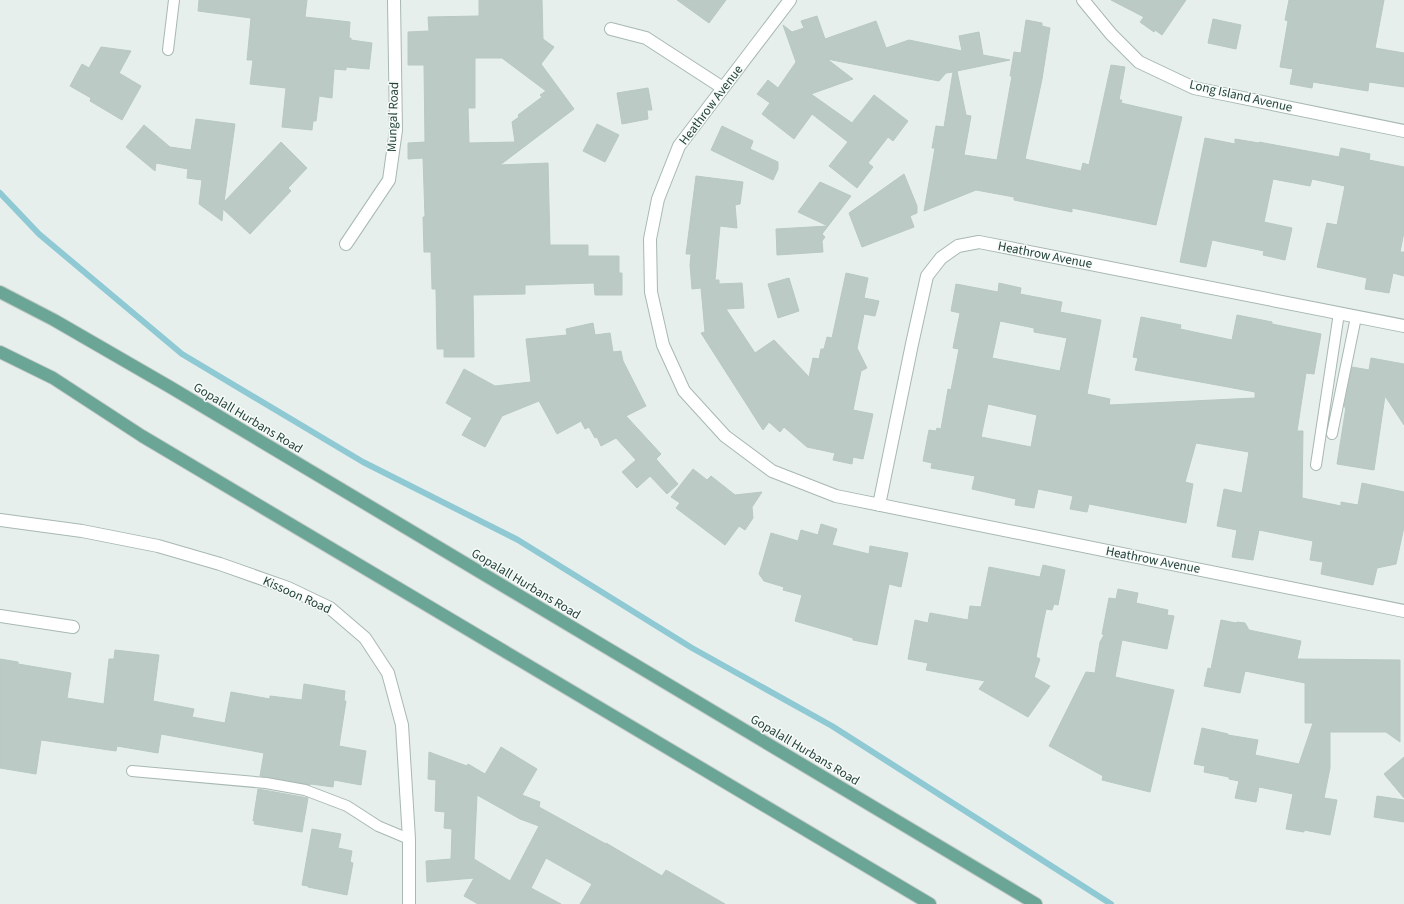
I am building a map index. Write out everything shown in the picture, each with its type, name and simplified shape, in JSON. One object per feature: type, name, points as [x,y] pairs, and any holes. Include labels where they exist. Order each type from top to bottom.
[{"type":"main road","name":"Gopalall Hurbans Road","points":[[0,292],[54,320],[177,391],[1036,904]]},
{"type":"main road","points":[[0,352],[53,378],[149,440],[930,904]]},
{"type":"main road","points":[[0,362],[53,378]]},
{"type":"street","name":"Mungal Road","points":[[346,244],[389,180],[396,130],[394,0]]},
{"type":"street","name":"Heathrow Avenue","points":[[790,0],[679,146],[658,199],[650,239],[651,292],[663,345],[684,391],[725,436],[772,472],[836,496],[1404,611]]},
{"type":"street","name":"Long Island Avenue","points":[[1083,0],[1111,34],[1139,62],[1194,88],[1404,131]]},
{"type":"street","points":[[611,29],[646,38],[723,88]]},
{"type":"street","name":"Heathrow Avenue","points":[[878,505],[927,276],[941,258],[958,246],[979,242],[1404,326]]},
{"type":"street","name":"Kissoon Road","points":[[0,520],[82,532],[158,546],[220,564],[281,586],[330,608],[365,638],[388,673],[402,725],[408,839],[409,904]]},
{"type":"street","points":[[0,616],[73,627]]},
{"type":"lane","points":[[168,50],[174,0]]},
{"type":"lane","points":[[1316,465],[1339,313]]},
{"type":"lane","points":[[1332,434],[1356,317]]},
{"type":"lane","points":[[132,770],[266,783],[305,790],[347,806],[378,826],[408,839]]},
{"type":"building","points":[[199,0],[307,0],[305,17],[350,22],[349,38],[351,38],[351,40],[372,43],[369,69],[346,67],[346,70],[334,69],[332,98],[319,96],[316,121],[313,121],[312,130],[282,127],[286,88],[250,84],[253,60],[247,60],[251,18],[198,11]]},
{"type":"building","points":[[479,0],[542,0],[543,39],[554,47],[541,64],[574,109],[500,165],[548,163],[550,245],[588,245],[588,256],[619,256],[619,273],[622,273],[622,295],[595,295],[594,283],[525,285],[525,294],[473,295],[474,357],[444,357],[444,349],[437,349],[436,289],[432,289],[431,252],[424,252],[423,217],[425,217],[423,158],[408,159],[408,143],[425,142],[424,65],[408,65],[408,32],[429,31],[428,17],[479,16]],"holes":[[[475,58],[502,58],[546,91],[540,95],[542,97],[518,115],[519,117],[512,122],[515,142],[469,143],[468,108],[475,108]]]},
{"type":"building","points":[[677,0],[726,0],[709,23]]},
{"type":"building","points":[[1111,0],[1186,0],[1162,35],[1155,30],[1154,32],[1140,22],[1144,17]]},
{"type":"building","points":[[1289,0],[1384,0],[1375,48],[1404,53],[1404,87],[1369,82],[1368,91],[1313,82],[1312,88],[1290,84],[1293,69],[1280,67],[1288,21],[1285,20]]},
{"type":"building","points":[[817,16],[825,39],[876,21],[886,48],[909,40],[962,51],[959,36],[979,32],[983,55],[1010,60],[957,71],[966,115],[971,116],[964,155],[997,160],[1012,76],[1010,76],[1014,52],[1021,53],[1026,20],[1042,23],[1042,26],[1050,28],[1042,79],[1025,159],[1081,171],[1083,163],[1089,165],[1111,65],[1125,67],[1119,100],[1122,100],[1121,103],[1182,117],[1156,225],[1072,208],[1072,212],[1014,200],[1014,197],[976,190],[924,211],[935,148],[932,148],[936,126],[944,127],[953,72],[946,73],[939,81],[827,59],[853,79],[811,94],[852,123],[874,95],[908,121],[893,141],[888,137],[868,163],[873,167],[857,188],[829,166],[848,142],[812,114],[794,139],[762,114],[770,103],[757,94],[768,80],[778,88],[796,62],[783,25],[792,32],[804,28],[801,21]]},
{"type":"building","points":[[1213,19],[1241,25],[1236,49],[1208,43]]},
{"type":"building","points":[[101,47],[131,51],[119,73],[141,86],[122,120],[90,101],[91,98],[70,86],[82,64],[89,68]]},
{"type":"building","points":[[648,88],[652,110],[647,110],[648,119],[622,124],[617,93]]},
{"type":"building","points":[[196,119],[235,124],[224,202],[281,142],[307,168],[288,188],[291,191],[250,234],[223,209],[222,221],[199,204],[202,180],[187,178],[188,169],[156,163],[155,171],[126,147],[144,125],[170,147],[191,150]]},
{"type":"building","points":[[597,124],[619,135],[605,162],[583,151]]},
{"type":"building","points":[[722,126],[753,141],[750,149],[778,162],[778,169],[773,180],[711,150]]},
{"type":"building","points":[[1205,138],[1235,144],[1235,139],[1259,142],[1339,157],[1341,148],[1370,154],[1369,160],[1404,167],[1404,232],[1400,252],[1404,252],[1404,276],[1393,273],[1389,293],[1365,289],[1367,278],[1317,267],[1327,223],[1337,225],[1345,186],[1312,179],[1310,186],[1273,179],[1264,222],[1292,228],[1285,260],[1263,255],[1264,251],[1212,240],[1206,267],[1180,262]]},
{"type":"building","points":[[904,174],[917,206],[917,213],[910,216],[914,227],[862,247],[849,213]]},
{"type":"building","points":[[696,176],[743,182],[740,204],[735,205],[737,228],[720,226],[715,280],[719,280],[719,284],[742,283],[744,308],[726,309],[755,353],[774,340],[809,377],[813,358],[819,359],[821,349],[824,349],[827,337],[832,338],[846,273],[868,278],[864,298],[879,301],[875,316],[864,314],[857,348],[867,368],[861,371],[853,410],[873,414],[863,459],[853,457],[852,464],[833,460],[835,453],[807,447],[784,427],[780,432],[769,422],[763,430],[701,333],[705,332],[701,288],[692,289],[690,265],[691,254],[686,254]]},
{"type":"building","points":[[820,182],[851,196],[822,234],[825,237],[822,241],[823,252],[777,255],[776,229],[828,226],[798,212]]},
{"type":"building","points":[[789,278],[799,311],[778,318],[768,284]]},
{"type":"building","points":[[999,283],[1021,288],[1020,294],[1062,302],[1060,312],[1101,320],[1087,394],[1110,399],[1109,405],[1255,398],[1255,392],[1135,370],[1138,358],[1133,357],[1141,317],[1181,325],[1180,329],[1232,340],[1237,315],[1321,334],[1314,374],[1306,373],[1297,431],[1303,431],[1302,498],[1341,506],[1341,502],[1358,505],[1362,483],[1404,492],[1404,527],[1396,564],[1377,568],[1373,585],[1321,574],[1323,562],[1310,560],[1313,541],[1259,530],[1253,560],[1232,557],[1237,530],[1217,526],[1224,489],[1242,493],[1249,452],[1196,443],[1185,482],[1193,484],[1186,523],[1089,504],[1087,512],[1070,509],[1073,496],[1038,489],[1034,508],[1015,505],[1016,499],[972,489],[975,476],[931,468],[932,463],[923,461],[929,430],[936,431],[937,428],[941,429],[948,389],[951,390],[959,349],[953,348],[960,313],[951,311],[956,284],[998,292]],"holes":[[[1000,321],[1034,328],[1034,332],[1067,338],[1060,371],[992,358]],[[988,404],[1037,415],[1031,447],[981,437]]]},
{"type":"building","points":[[593,323],[595,335],[610,333],[613,352],[621,351],[623,361],[646,406],[626,416],[661,454],[656,459],[678,484],[667,494],[650,476],[637,488],[622,472],[636,460],[616,438],[601,446],[597,437],[595,438],[589,427],[585,429],[581,421],[557,434],[539,401],[502,416],[485,447],[462,435],[472,418],[446,403],[464,369],[495,386],[531,382],[526,339],[567,335],[566,329]]},
{"type":"building","points":[[1371,358],[1404,364],[1404,425],[1385,396],[1374,470],[1337,464],[1346,407],[1344,407],[1352,367],[1369,370]]},
{"type":"building","points":[[693,469],[707,480],[711,476],[735,495],[762,492],[752,507],[753,518],[745,530],[739,526],[725,545],[676,508],[680,503],[671,497]]},
{"type":"building","points":[[821,524],[837,529],[832,545],[869,554],[870,546],[908,553],[901,587],[889,584],[877,645],[853,640],[853,638],[795,621],[802,595],[783,590],[784,587],[764,581],[759,574],[771,533],[798,541],[801,530],[818,535]]},
{"type":"building","points":[[1043,565],[1065,570],[1058,605],[1054,604],[1052,610],[1046,609],[1036,657],[1040,659],[1034,677],[1050,686],[1028,717],[979,689],[985,681],[926,670],[928,663],[908,659],[915,620],[928,623],[930,613],[968,620],[970,606],[981,607],[989,567],[1040,577]]},
{"type":"building","points":[[1118,589],[1138,593],[1136,603],[1168,610],[1167,615],[1174,616],[1167,649],[1122,640],[1115,677],[1174,690],[1150,792],[1102,780],[1103,776],[1049,746],[1086,672],[1095,673],[1100,642],[1104,635],[1102,634],[1109,598],[1116,599]]},
{"type":"building","points":[[1221,620],[1245,623],[1249,630],[1301,641],[1297,659],[1400,660],[1400,742],[1386,732],[1330,732],[1330,768],[1324,798],[1337,800],[1330,835],[1304,830],[1304,832],[1286,829],[1293,794],[1259,787],[1256,802],[1235,798],[1239,781],[1229,779],[1229,777],[1204,772],[1205,766],[1194,764],[1202,728],[1228,735],[1258,740],[1255,755],[1299,764],[1313,723],[1305,723],[1305,683],[1245,671],[1240,693],[1204,686],[1208,668],[1211,669]]},
{"type":"building","points":[[115,650],[159,655],[153,701],[194,709],[192,717],[225,723],[231,692],[270,699],[270,696],[302,700],[304,684],[345,691],[344,701],[346,701],[339,746],[366,751],[361,785],[334,780],[333,787],[310,785],[260,776],[264,753],[161,734],[158,753],[117,746],[116,751],[41,740],[36,774],[0,768],[0,659],[18,662],[18,664],[71,673],[67,698],[104,704],[109,659],[114,659]]},
{"type":"building","points":[[501,747],[537,769],[522,795],[540,802],[539,807],[606,843],[662,876],[666,870],[725,904],[580,904],[592,884],[546,858],[531,888],[561,904],[478,904],[464,896],[474,878],[427,882],[426,861],[451,859],[452,829],[444,828],[445,812],[435,811],[436,780],[428,779],[429,752],[467,766],[468,764],[485,774]],"holes":[[[477,795],[520,819],[539,826],[510,881],[474,859]]]},
{"type":"building","points":[[1404,757],[1404,798],[1384,774]]},
{"type":"building","points":[[258,789],[308,798],[302,832],[254,824],[255,821],[253,821]]},
{"type":"building","points":[[1377,796],[1404,800],[1404,822],[1374,817]]},
{"type":"building","points":[[312,829],[341,834],[338,848],[352,851],[350,862],[353,863],[347,895],[302,885]]},
{"type":"waterway","points":[[0,193],[39,234],[182,354],[363,462],[518,540],[692,648],[832,726],[1111,904]]}]
